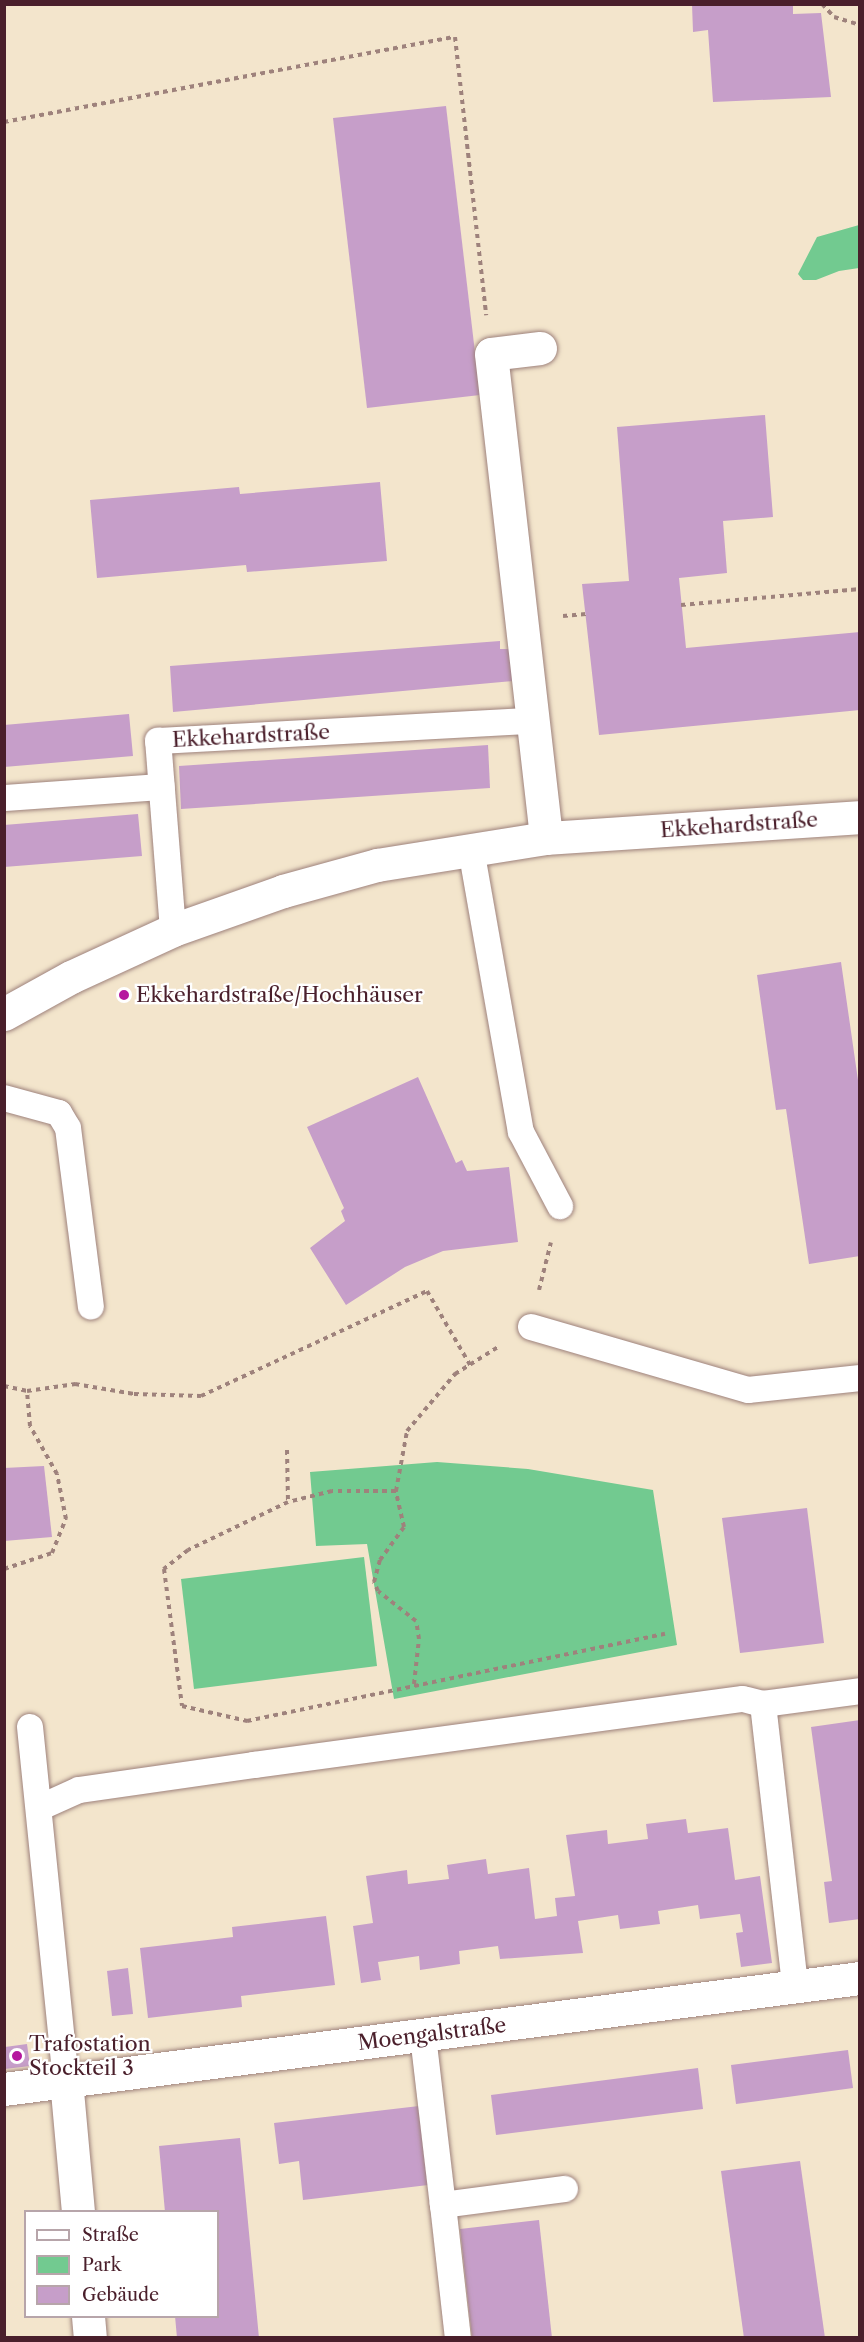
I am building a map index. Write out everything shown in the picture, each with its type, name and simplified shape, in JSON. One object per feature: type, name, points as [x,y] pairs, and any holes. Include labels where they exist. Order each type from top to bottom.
[{"type":"street","points":[[540,348],[491,354],[546,838]]},
{"type":"street","name":"Ekkehardstraße","points":[[4,1014],[71,977],[173,930],[283,891],[377,866],[546,838],[860,817]]},
{"type":"street","name":"Moengalstraße","points":[[4,2089],[860,1978]]},
{"type":"street","points":[[66,2080],[78,2210]]},
{"type":"street","points":[[88,2318],[90,2337]]},
{"type":"lane","name":"Ekkehardstraße","points":[[173,930],[158,741],[532,721]]},
{"type":"lane","points":[[4,798],[162,787]]},
{"type":"lane","points":[[471,849],[521,1132],[560,1206]]},
{"type":"lane","points":[[4,1098],[58,1113],[68,1128],[92,1307]]},
{"type":"lane","points":[[531,1327],[748,1390],[860,1378]]},
{"type":"lane","points":[[39,1808],[79,1790],[743,1699],[763,1704],[860,1691]]},
{"type":"lane","points":[[763,1704],[795,1986]]},
{"type":"lane","points":[[30,1727],[66,2080]]},
{"type":"lane","points":[[423,2036],[458,2337]]},
{"type":"lane","points":[[443,2205],[565,2189]]},
{"type":"path","points":[[822,4],[834,17],[860,25]]},
{"type":"path","points":[[4,122],[455,37],[491,354]]},
{"type":"path","points":[[681,605],[860,589]]},
{"type":"path","points":[[414,1684],[419,1639],[416,1621],[378,1591],[374,1582],[380,1560],[404,1527],[396,1491],[407,1431],[455,1374],[531,1327],[541,1281]]},
{"type":"path","points":[[4,1386],[27,1391],[75,1384],[134,1394],[201,1396],[427,1291],[470,1365]]},
{"type":"path","points":[[4,1569],[52,1553],[66,1519],[57,1474],[30,1426],[27,1391]]},
{"type":"path","points":[[287,1450],[288,1502]]},
{"type":"path","points":[[396,1491],[332,1491],[288,1502],[188,1550],[164,1569],[182,1706],[247,1721],[414,1684],[665,1634]]},
{"type":"green space","points":[[859,225],[859,268],[839,271],[816,280],[803,280],[798,274],[817,237]]},
{"type":"green space","points":[[437,1462],[528,1469],[653,1490],[677,1645],[394,1699],[367,1544],[316,1546],[310,1472]]},
{"type":"green space","points":[[364,1557],[377,1666],[194,1689],[181,1579]]},
{"type":"building","points":[[692,4],[793,4],[793,14],[821,13],[831,97],[713,102],[708,30],[693,32]]},
{"type":"building","points":[[446,106],[480,395],[367,408],[333,118]]},
{"type":"building","points":[[765,415],[773,517],[723,521],[727,573],[679,578],[686,648],[860,632],[860,710],[599,735],[582,584],[629,581],[617,427]]},
{"type":"building","points":[[380,482],[387,561],[247,572],[246,565],[97,578],[90,500],[239,487],[240,494]]},
{"type":"building","points":[[500,641],[500,649],[512,649],[513,681],[173,712],[170,666]]},
{"type":"building","points":[[129,714],[133,756],[4,767],[4,725]]},
{"type":"building","points":[[488,745],[490,788],[181,809],[179,766]]},
{"type":"building","points":[[138,814],[142,856],[4,867],[4,825]]},
{"type":"building","points":[[841,962],[860,1094],[860,1256],[809,1264],[786,1109],[776,1110],[757,975]]},
{"type":"building","points":[[418,1077],[456,1163],[462,1160],[467,1171],[509,1167],[518,1242],[443,1251],[405,1267],[346,1305],[310,1248],[345,1221],[341,1211],[344,1208],[307,1127]]},
{"type":"building","points":[[44,1466],[52,1537],[4,1541],[4,1468]]},
{"type":"building","points":[[807,1508],[824,1643],[740,1653],[722,1518]]},
{"type":"building","points":[[860,1720],[860,1919],[829,1923],[824,1882],[832,1881],[811,1727]]},
{"type":"building","points":[[686,1819],[688,1833],[728,1828],[735,1880],[760,1876],[772,1963],[741,1967],[736,1933],[743,1932],[740,1914],[700,1919],[698,1905],[658,1911],[660,1924],[620,1929],[618,1915],[578,1921],[583,1953],[500,1959],[498,1946],[459,1951],[460,1964],[420,1970],[419,1956],[378,1962],[381,1980],[361,1983],[353,1926],[373,1923],[366,1876],[407,1870],[408,1884],[449,1879],[447,1865],[486,1859],[488,1874],[529,1868],[535,1919],[557,1916],[555,1898],[575,1896],[566,1835],[607,1830],[608,1844],[648,1839],[646,1824]]},
{"type":"building","points":[[326,1916],[335,1985],[241,1996],[242,2007],[148,2018],[140,1948],[233,1937],[232,1927]]},
{"type":"building","points":[[128,1968],[133,2014],[112,2016],[107,1971]]},
{"type":"building","name":"Trafostation Stockteil 3","points":[[27,2044],[30,2066],[5,2069],[5,2047]]},
{"type":"building","points":[[848,2050],[853,2088],[736,2104],[731,2065]]},
{"type":"building","points":[[698,2068],[703,2109],[496,2135],[491,2095]]},
{"type":"building","points":[[419,2106],[428,2185],[303,2200],[299,2161],[279,2164],[274,2123]]},
{"type":"building","points":[[240,2138],[259,2338],[177,2338],[175,2318],[219,2318],[219,2210],[165,2210],[159,2146]]},
{"type":"building","points":[[800,2161],[825,2338],[744,2338],[721,2171]]},
{"type":"building","points":[[539,2220],[552,2338],[472,2338],[460,2229]]},
{"type":"place","name":"Ekkehardstraße/Hochhäuser","points":[[124,995]]},
{"type":"place","name":"Trafostation Stockteil 3","points":[[17,2056]]}]
